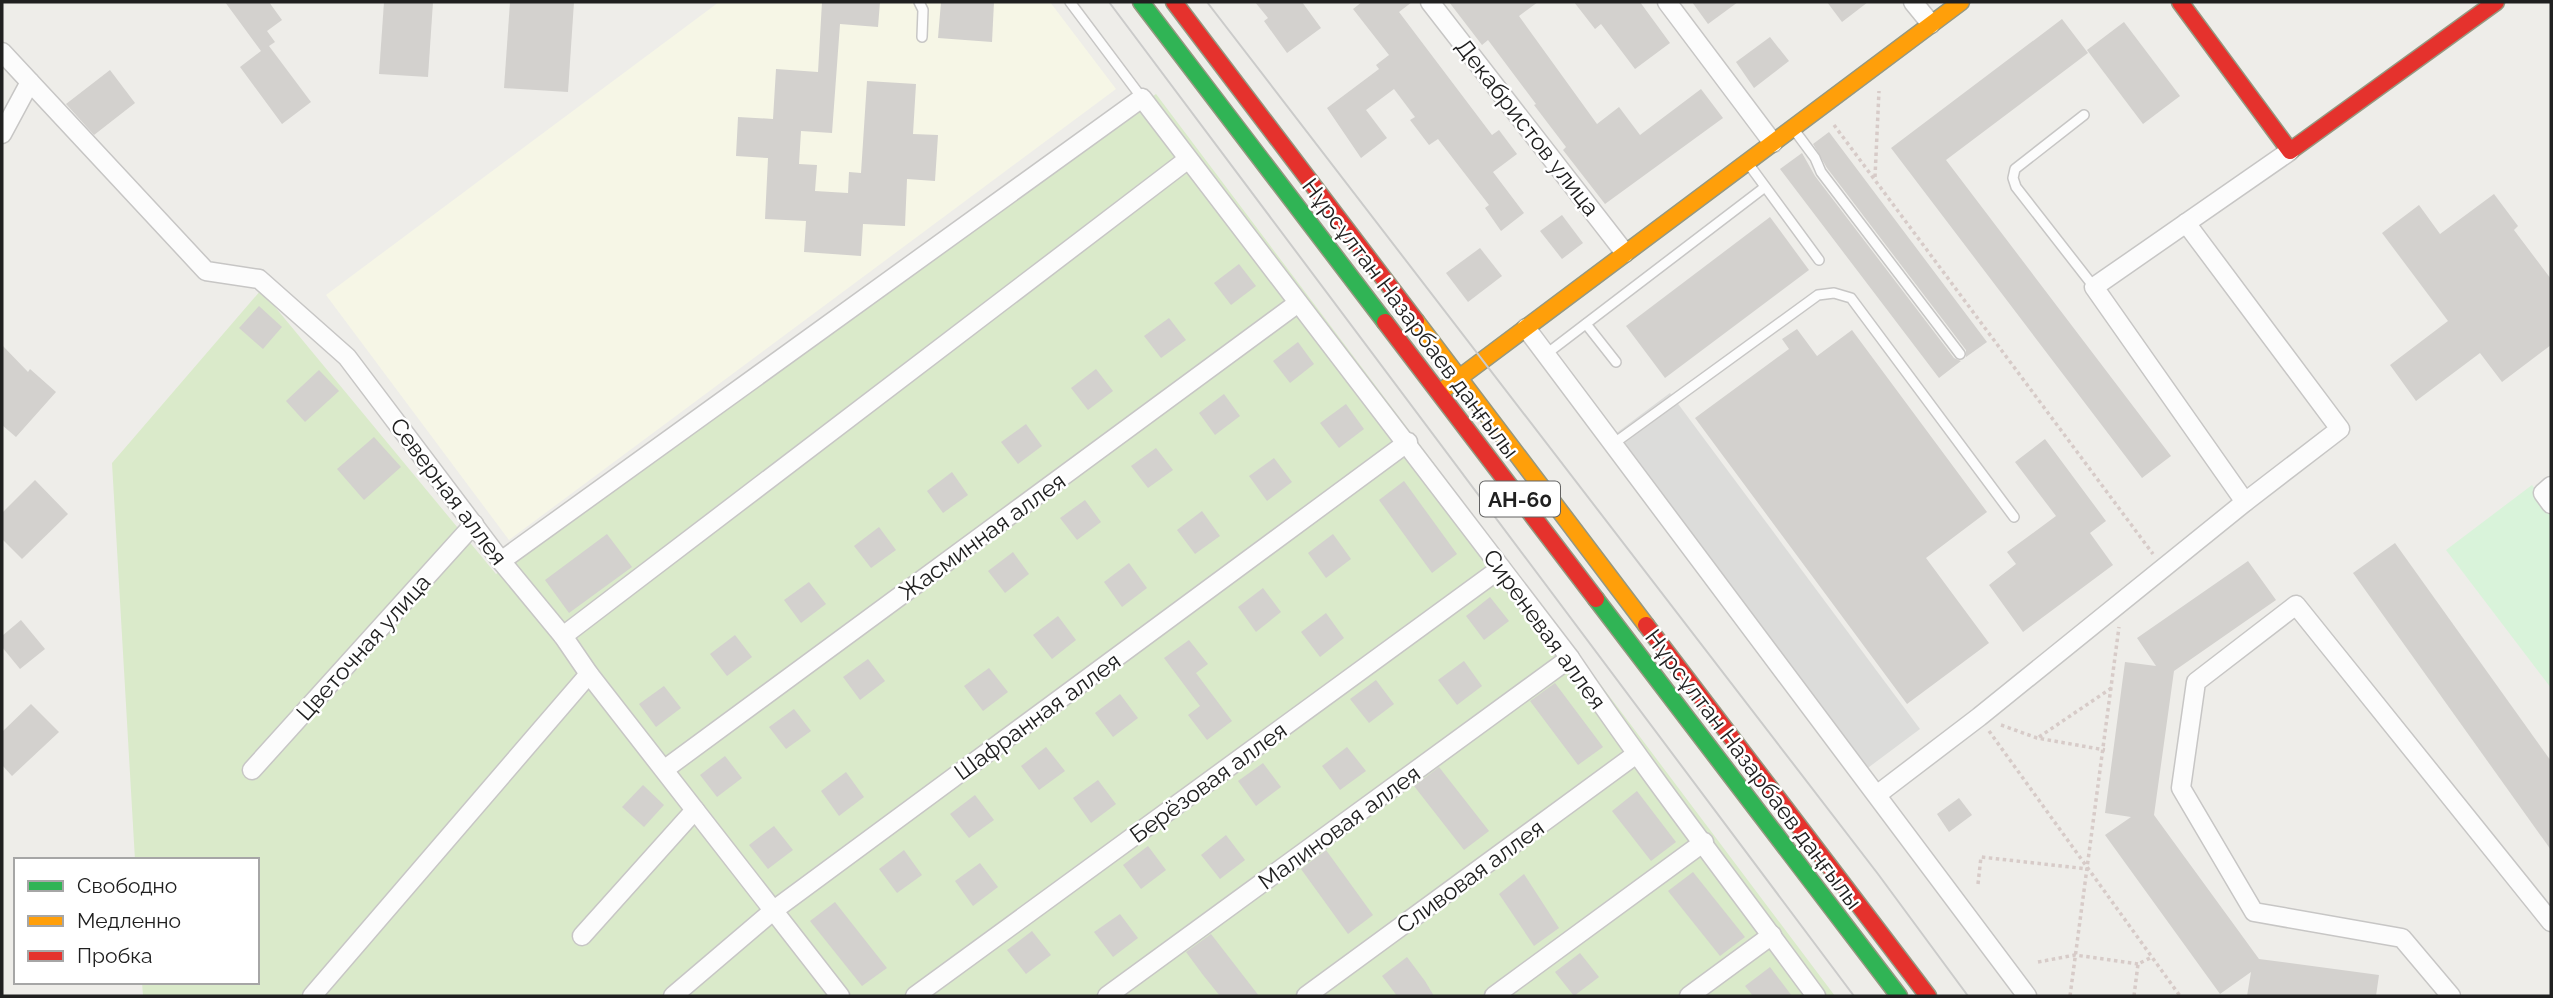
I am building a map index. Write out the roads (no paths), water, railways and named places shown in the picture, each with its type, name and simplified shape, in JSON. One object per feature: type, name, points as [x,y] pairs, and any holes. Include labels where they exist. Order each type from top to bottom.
[{"type":"main road","name":"Нұрсұлтан Назарбаев даңғылы","points":[[1140,2],[1899,996]]},
{"type":"main road","name":"Нұрсұлтан Назарбаев даңғылы","points":[[1174,2],[1457,379],[1928,996]]},
{"type":"main road","points":[[1439,393],[1961,2]]},
{"type":"main road","points":[[2180,2],[2290,151],[2496,2]]},
{"type":"street","name":"Декабристов улица","points":[[1430,2],[1625,253]]},
{"type":"street","points":[[1667,2],[1773,143]]},
{"type":"street","points":[[1913,2],[1931,24]]},
{"type":"street","name":"Северная аллея","points":[[2,52],[206,271],[259,279],[347,357],[501,561],[564,636],[589,674],[840,996]]},
{"type":"street","points":[[2,134],[30,82]]},
{"type":"street","name":"Сиреневая аллея","points":[[1142,97],[1187,160],[1408,442],[1570,658],[1635,755],[1704,842],[1816,996]]},
{"type":"street","points":[[501,561],[1142,97]]},
{"type":"street","points":[[2245,502],[2094,287],[2290,151]]},
{"type":"street","points":[[564,636],[1187,160]]},
{"type":"street","points":[[1878,794],[1979,717],[2245,502],[2340,429],[2186,223]]},
{"type":"street","name":"Жасминная аллея","points":[[665,769],[1298,303]]},
{"type":"street","points":[[1525,328],[1878,794],[2027,996]]},
{"type":"street","name":"Шафранная аллея","points":[[673,996],[774,910],[1408,442]]},
{"type":"street","name":"Цветочная улица","points":[[252,770],[474,524]]},
{"type":"street","name":"Берёзовая аллея","points":[[915,996],[1501,568]]},
{"type":"street","points":[[2451,996],[2402,938],[2254,912],[2181,788],[2196,682],[2296,605],[2551,922]]},
{"type":"street","name":"Малиновая аллея","points":[[1107,996],[1570,658]]},
{"type":"street","points":[[312,996],[589,674]]},
{"type":"street","name":"Сливовая аллея","points":[[1306,996],[1635,755]]},
{"type":"street","points":[[582,936],[695,810]]},
{"type":"street","points":[[1494,996],[1704,842]]},
{"type":"street","points":[[1689,996],[1772,935]]},
{"type":"lane","points":[[919,2],[923,10],[922,37]]},
{"type":"lane","points":[[1070,2],[1142,97]]},
{"type":"lane","points":[[2084,115],[2015,169],[2013,178],[2016,187],[2094,287]]},
{"type":"lane","points":[[1792,128],[1815,158],[1821,172],[1960,354]]},
{"type":"lane","points":[[1747,162],[1819,260]]},
{"type":"lane","points":[[1545,355],[1765,187]]},
{"type":"lane","points":[[1613,444],[1818,295],[1834,293],[1850,298],[2014,517]]},
{"type":"lane","points":[[1586,324],[1616,362]]},
{"type":"tram line","points":[[1109,2],[1854,996]]},
{"type":"tram line","points":[[1207,2],[1878,874],[1968,996]]}]
